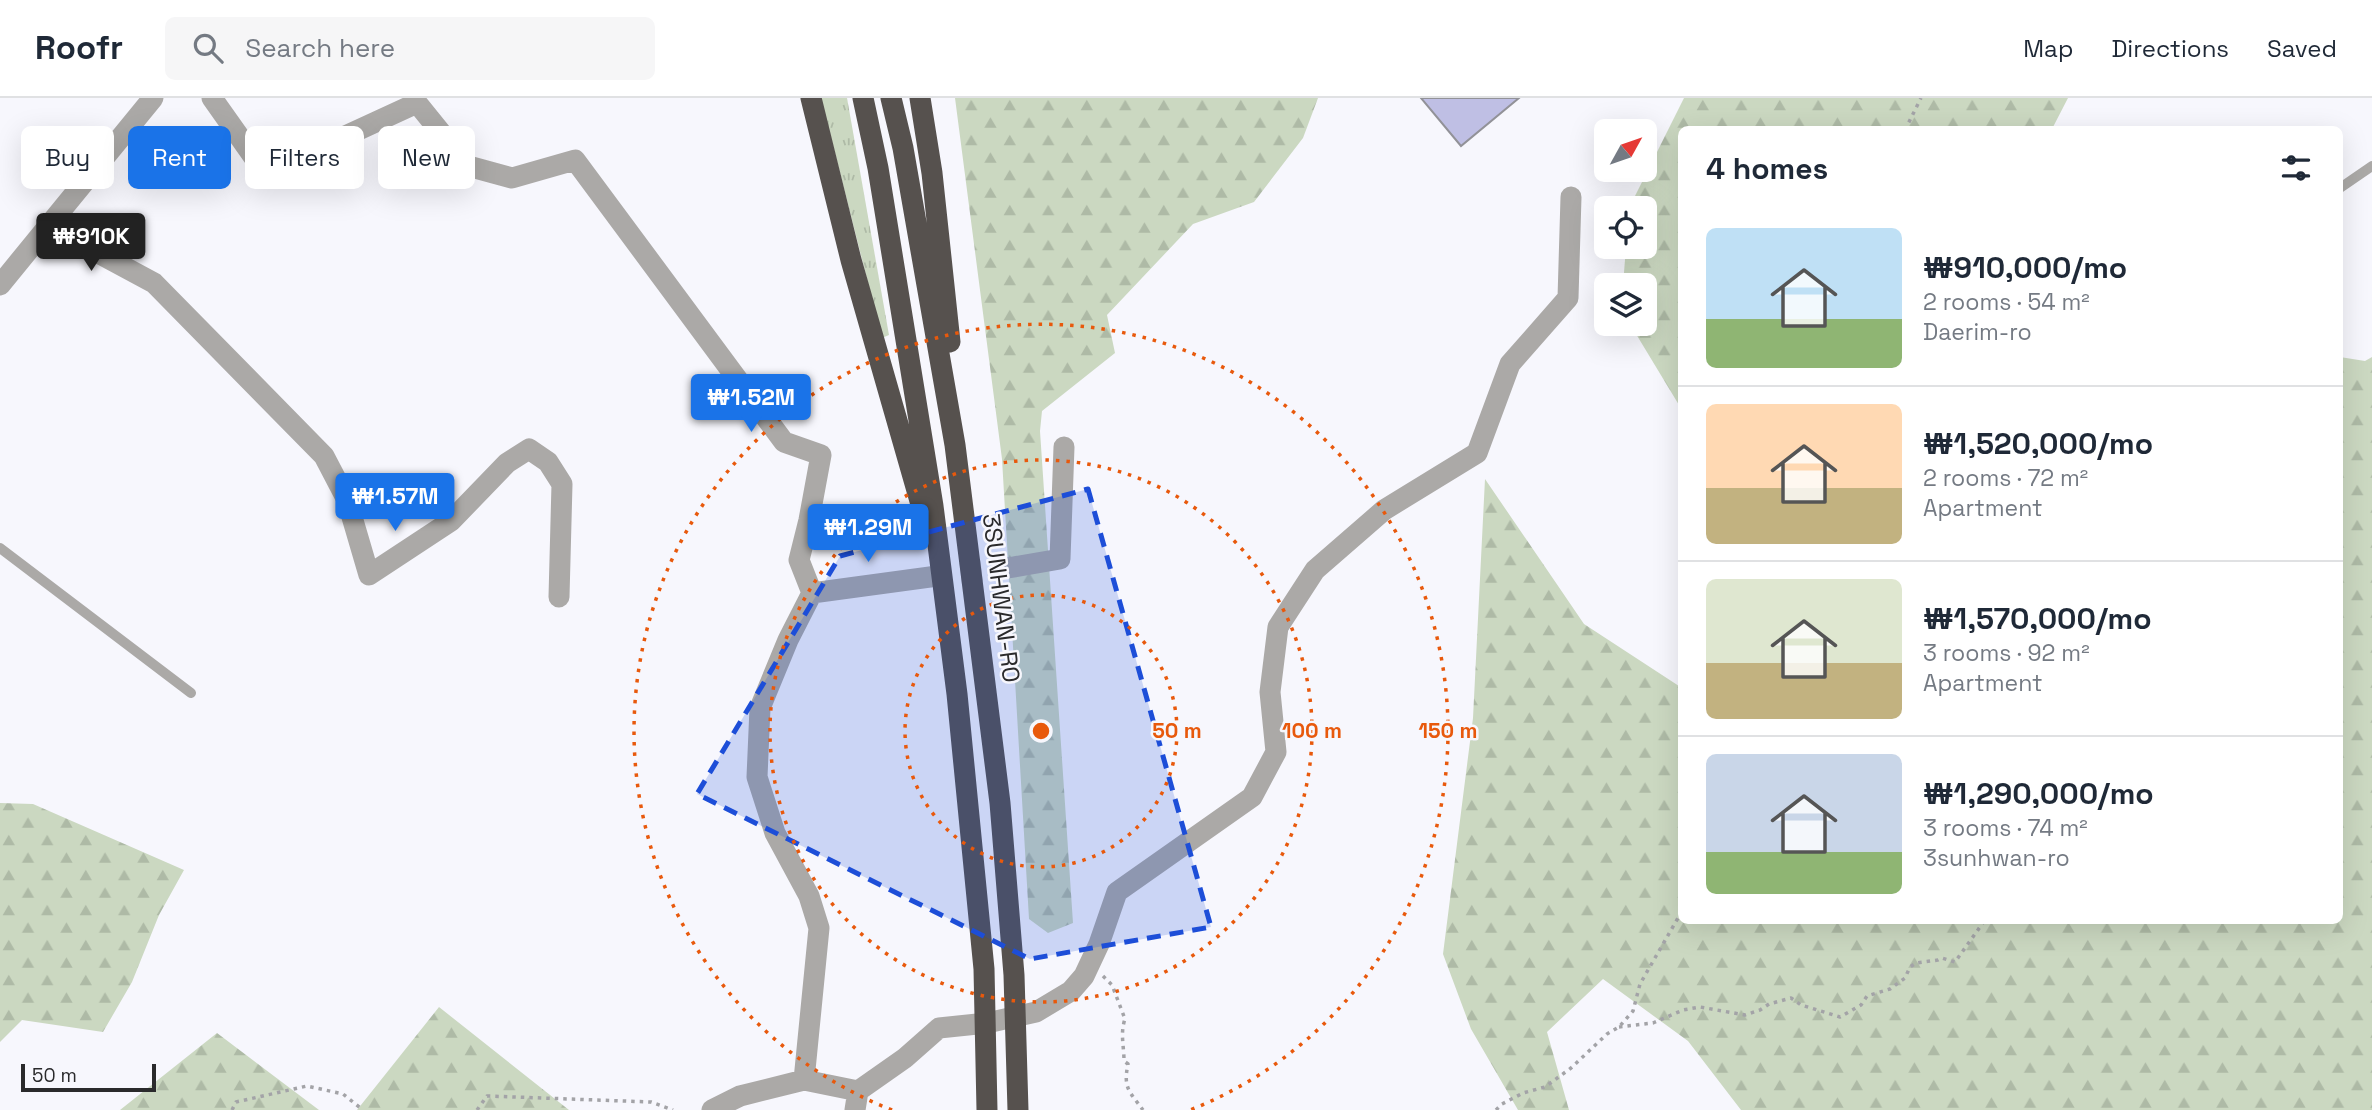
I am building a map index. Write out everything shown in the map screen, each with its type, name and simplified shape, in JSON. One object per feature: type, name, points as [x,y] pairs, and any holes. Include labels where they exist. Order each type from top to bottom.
[{"type":"highway","points":[[811,98],[851,260],[937,582],[957,694],[984,970],[987,1110]]},
{"type":"highway","points":[[863,98],[878,169],[933,506],[937,582]]},
{"type":"highway","name":"3SUNHWAN-RO","points":[[891,98],[903,148],[955,445],[989,713],[1000,803],[1014,975],[1018,1110]]},
{"type":"highway","points":[[920,98],[932,173],[989,713]]},
{"type":"street","points":[[0,285],[153,98]]},
{"type":"street","points":[[212,98],[265,173],[416,103],[468,166],[512,178],[575,160],[784,442],[821,455],[799,560],[812,593],[788,640],[760,708],[757,778],[775,833],[809,896],[819,928],[807,1024],[804,1080]]},
{"type":"street","points":[[712,1110],[740,1096],[804,1080],[856,1100],[939,1028],[987,1023],[1036,1012],[1072,991],[1084,976],[1099,944],[1116,891],[1252,797],[1276,752],[1270,692],[1278,627],[1315,570],[1384,510],[1477,453],[1510,364],[1568,298],[1571,197]]},
{"type":"street","points":[[48,226],[154,283],[324,456],[346,500],[369,575],[451,521],[507,463],[529,449],[548,462],[562,484],[559,597]]},
{"type":"street","points":[[1008,568],[1060,559],[1064,447]]},
{"type":"street","points":[[812,593],[937,582]]},
{"type":"lane","points":[[2343,186],[2372,166]]},
{"type":"lane","points":[[0,548],[191,693]]},
{"type":"path","points":[[1907,126],[1921,98]]},
{"type":"path","points":[[1496,1110],[1523,1093],[1545,1087],[1572,1069],[1607,1034],[1619,1027],[1633,1011],[1640,984],[1678,918]]},
{"type":"path","points":[[1619,1027],[1653,1023],[1683,1010],[1700,1007],[1745,1015],[1791,998],[1801,1005],[1840,1017],[1861,1005],[1867,996],[1890,989],[1905,978],[1910,967],[1916,962],[1942,958],[1955,962],[1982,924]]},
{"type":"path","points":[[1084,976],[1105,977],[1121,1003],[1125,1019],[1121,1030],[1125,1044],[1124,1061],[1129,1064],[1124,1081],[1128,1091],[1143,1110]]},
{"type":"path","points":[[232,1110],[236,1102],[307,1086],[343,1094],[363,1110]]},
{"type":"path","points":[[477,1110],[487,1096],[651,1102],[673,1110]]},
{"type":"highlighted area","points":[[1088,489],[1211,927],[1030,959],[697,794],[840,556]]},
{"type":"green space","points":[[821,98],[847,98],[889,335],[882,338]]},
{"type":"green space","points":[[955,98],[1318,98],[1303,138],[1254,202],[1193,224],[1107,315],[1115,353],[1042,411],[1040,431],[1073,923],[1048,933],[1029,919],[1002,459]]},
{"type":"green space","points":[[1684,98],[2068,98],[2054,126],[1678,126],[1678,403],[1637,336],[1657,336],[1657,273],[1624,273],[1625,259],[1657,259],[1657,196],[1635,196],[1642,182],[1657,182],[1657,152]]},
{"type":"green space","points":[[2343,357],[2365,361],[2372,357],[2372,1110],[1741,1110],[1688,1041],[1603,979],[1547,1032],[1569,1110],[1518,1110],[1471,1029],[1443,954],[1473,718],[1485,479],[1584,624],[1678,685],[1678,924],[2343,924]]},
{"type":"green space","points":[[0,803],[33,804],[184,870],[159,915],[132,982],[103,1032],[22,1020],[0,1042]]},
{"type":"green space","points":[[439,1007],[569,1110],[357,1110]]},
{"type":"green space","points":[[217,1033],[319,1110],[120,1110]]},
{"type":"building","points":[[1421,98],[1519,98],[1461,146]]},
{"type":"tunnel","points":[[930,577],[1008,568]]}]
